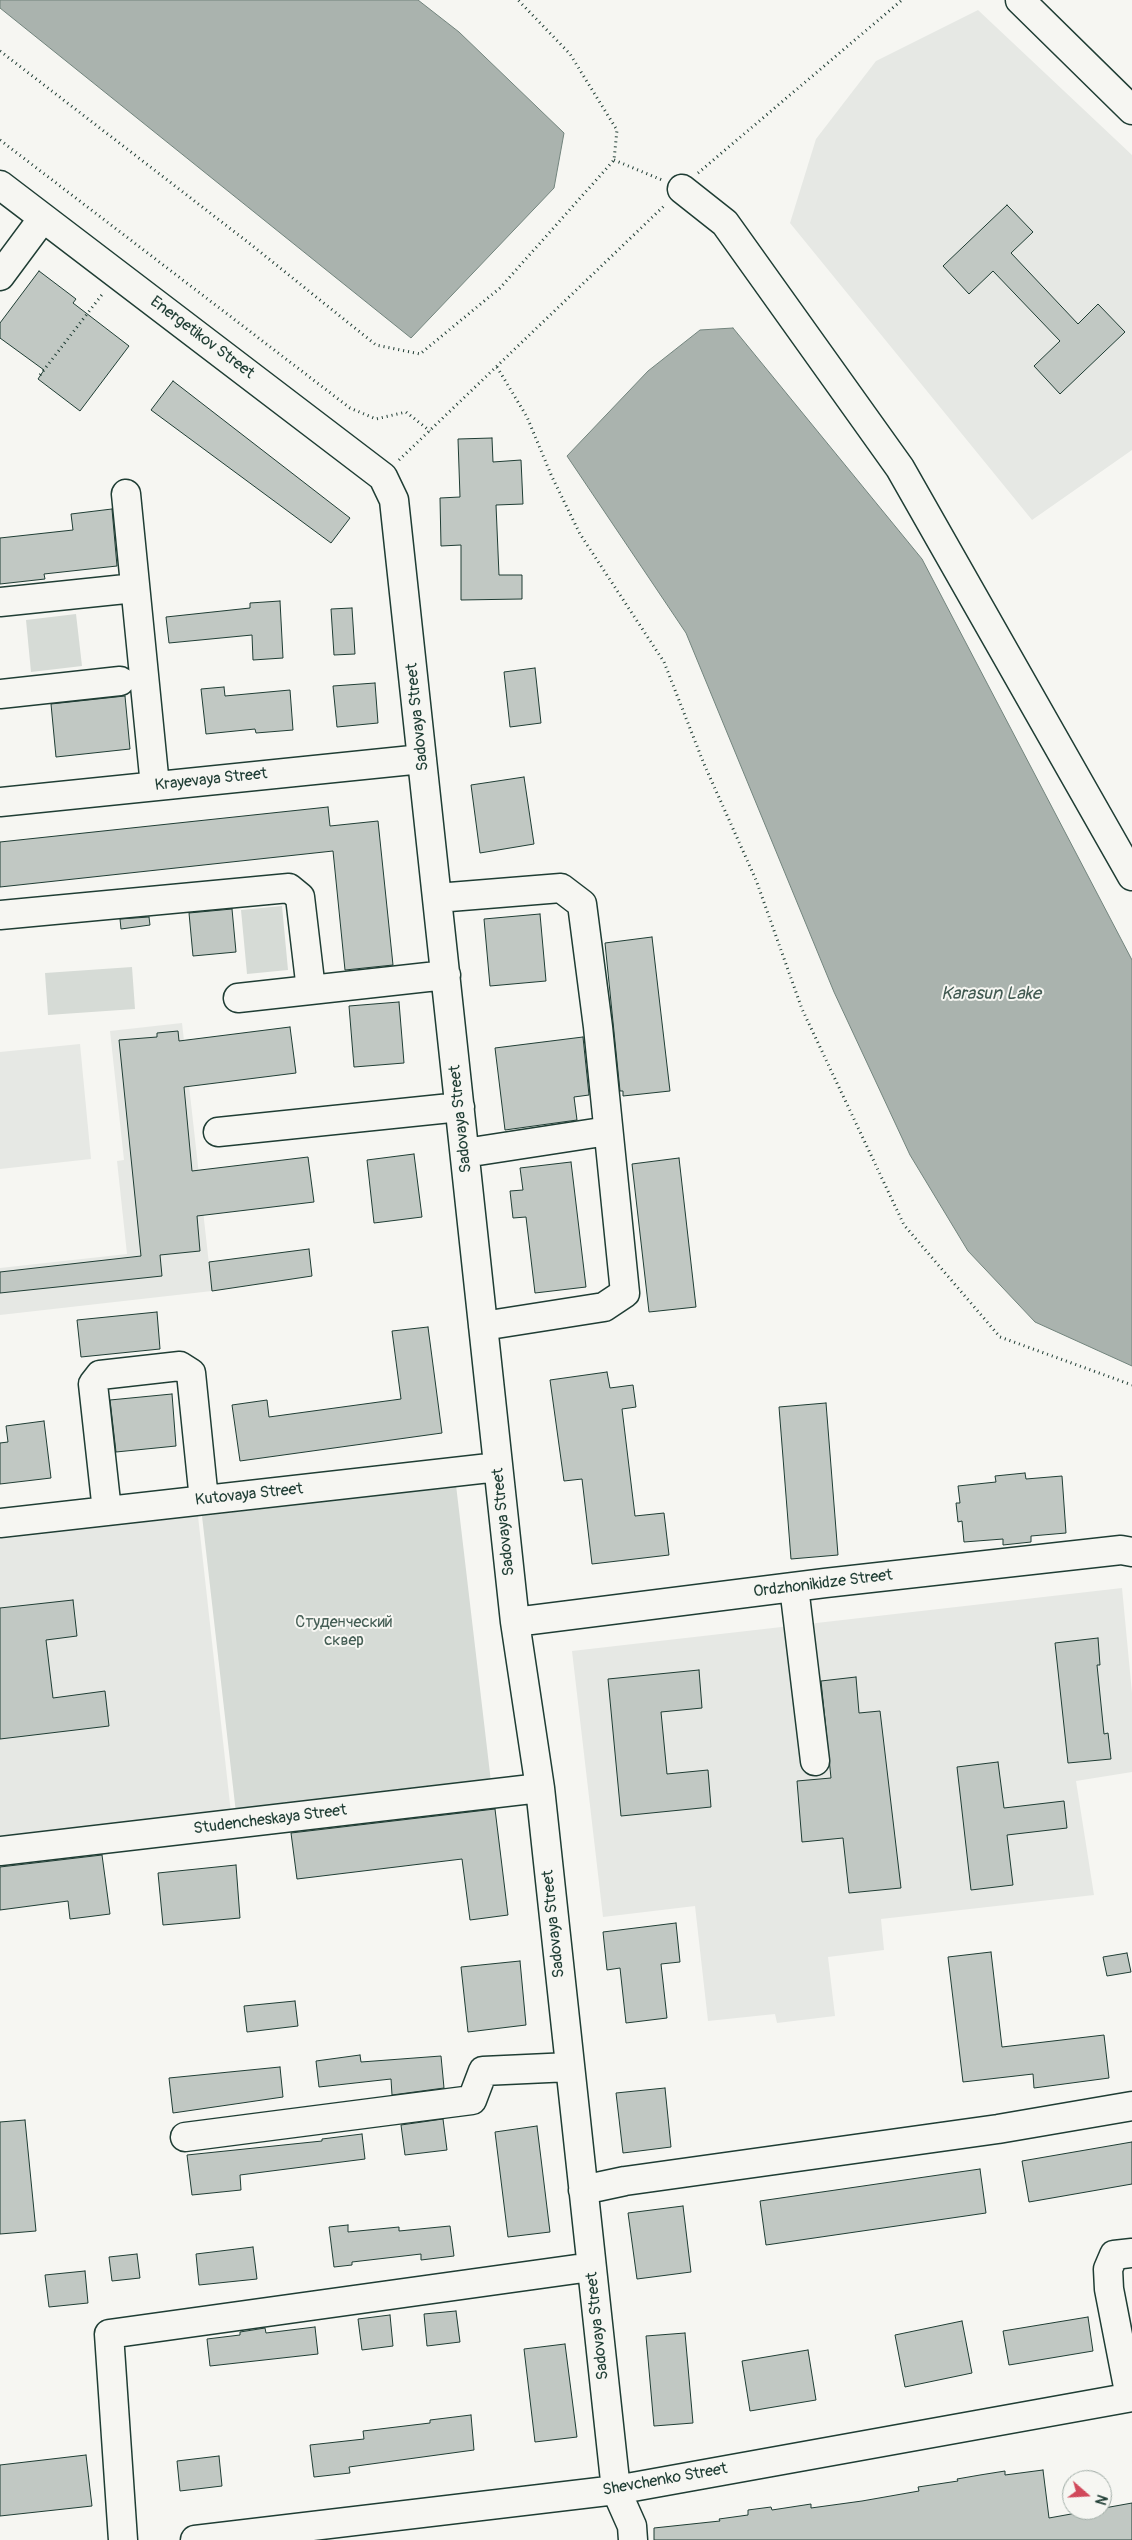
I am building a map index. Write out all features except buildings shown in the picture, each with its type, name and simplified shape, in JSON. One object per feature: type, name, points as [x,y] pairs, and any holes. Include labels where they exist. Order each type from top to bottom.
[{"type":"street","points":[[1020,0],[1132,110]]},
{"type":"street","name":"Energetikov Street","points":[[0,185],[118,274],[389,488]]},
{"type":"street","points":[[682,189],[725,222],[900,468],[1132,876]]},
{"type":"street","points":[[0,276],[42,218]]},
{"type":"street","name":"Sadovaya Street","points":[[389,488],[422,759],[515,1622],[540,1788],[616,2490],[632,2526],[633,2540]]},
{"type":"street","points":[[126,494],[155,786]]},
{"type":"street","points":[[0,602],[135,588]]},
{"type":"street","points":[[0,694],[120,682]]},
{"type":"street","name":"Krayevaya Street","points":[[0,802],[422,759]]},
{"type":"street","points":[[0,915],[289,888],[300,896],[311,990]]},
{"type":"street","points":[[437,898],[561,888],[582,904],[608,1131],[625,1293],[604,1307],[483,1326]]},
{"type":"street","points":[[238,998],[446,975]]},
{"type":"street","points":[[218,1132],[460,1108]]},
{"type":"street","points":[[465,1153],[608,1131]]},
{"type":"street","points":[[107,1511],[93,1384],[100,1375],[180,1366],[191,1373],[204,1500]]},
{"type":"street","name":"Kutovaya Street","points":[[0,1523],[498,1467]]},
{"type":"street","name":"Ordzhonikidze Street","points":[[515,1622],[794,1587],[1122,1550],[1132,1552]]},
{"type":"street","points":[[794,1587],[815,1761]]},
{"type":"street","name":"Studencheskaya Street","points":[[0,1851],[540,1788]]},
{"type":"street","points":[[185,2137],[472,2100],[483,2071],[570,2067]]},
{"type":"street","points":[[583,2190],[625,2182],[998,2129],[1132,2106]]},
{"type":"street","points":[[1131,2397],[1109,2289],[1108,2269],[1114,2255],[1132,2253]]},
{"type":"street","points":[[123,2540],[109,2334],[592,2267]]},
{"type":"street","name":"Shevchenko Street","points":[[195,2540],[616,2490],[1131,2397]]},
{"type":"path","points":[[0,51],[249,243],[376,345],[420,354],[500,288],[614,160],[617,130],[570,54],[518,0]]},
{"type":"path","points":[[389,488],[430,431],[702,169],[902,0]]},
{"type":"path","points":[[0,140],[350,408],[376,419],[406,412],[430,431]]},
{"type":"path","points":[[614,160],[682,189]]},
{"type":"path","points":[[40,376],[118,274]]},
{"type":"path","points":[[497,366],[527,417],[552,477],[580,534],[664,662],[704,764],[756,880],[802,1009],[904,1225],[1000,1337],[1132,1385]]},
{"type":"shaded area","points":[[978,10],[1132,155],[1132,450],[1032,520],[790,223],[816,139],[876,61]]},
{"type":"shaded area","points":[[182,1023],[212,1291],[0,1315],[0,1268],[127,1254],[117,1161],[124,1160],[110,1031]]},
{"type":"shaded area","points":[[80,1044],[91,1159],[0,1169],[0,1052]]},
{"type":"shaded area","points":[[198,1516],[231,1813],[0,1840],[0,1539]]},
{"type":"shaded area","points":[[1122,1588],[1132,1693],[1132,1772],[1076,1781],[1094,1895],[881,1919],[884,1950],[828,1957],[835,2016],[777,2023],[775,2014],[708,2021],[695,1906],[603,1917],[572,1651]]},
{"type":"green space","points":[[76,614],[82,666],[31,672],[26,620]]},
{"type":"green space","points":[[282,906],[288,970],[247,974],[241,910]]},
{"type":"green space","points":[[132,967],[135,1009],[48,1015],[45,973]]},
{"type":"green space","name":"Студенческий сквер","points":[[456,1485],[491,1782],[236,1813],[202,1516]]},
{"type":"water","points":[[0,0],[418,0],[459,32],[564,133],[554,188],[411,338],[0,8]]},
{"type":"water","name":"Karasun Lake","points":[[733,328],[922,559],[1132,960],[1132,1366],[1035,1322],[968,1251],[910,1155],[834,992],[686,633],[567,456],[648,371],[700,330]]}]
